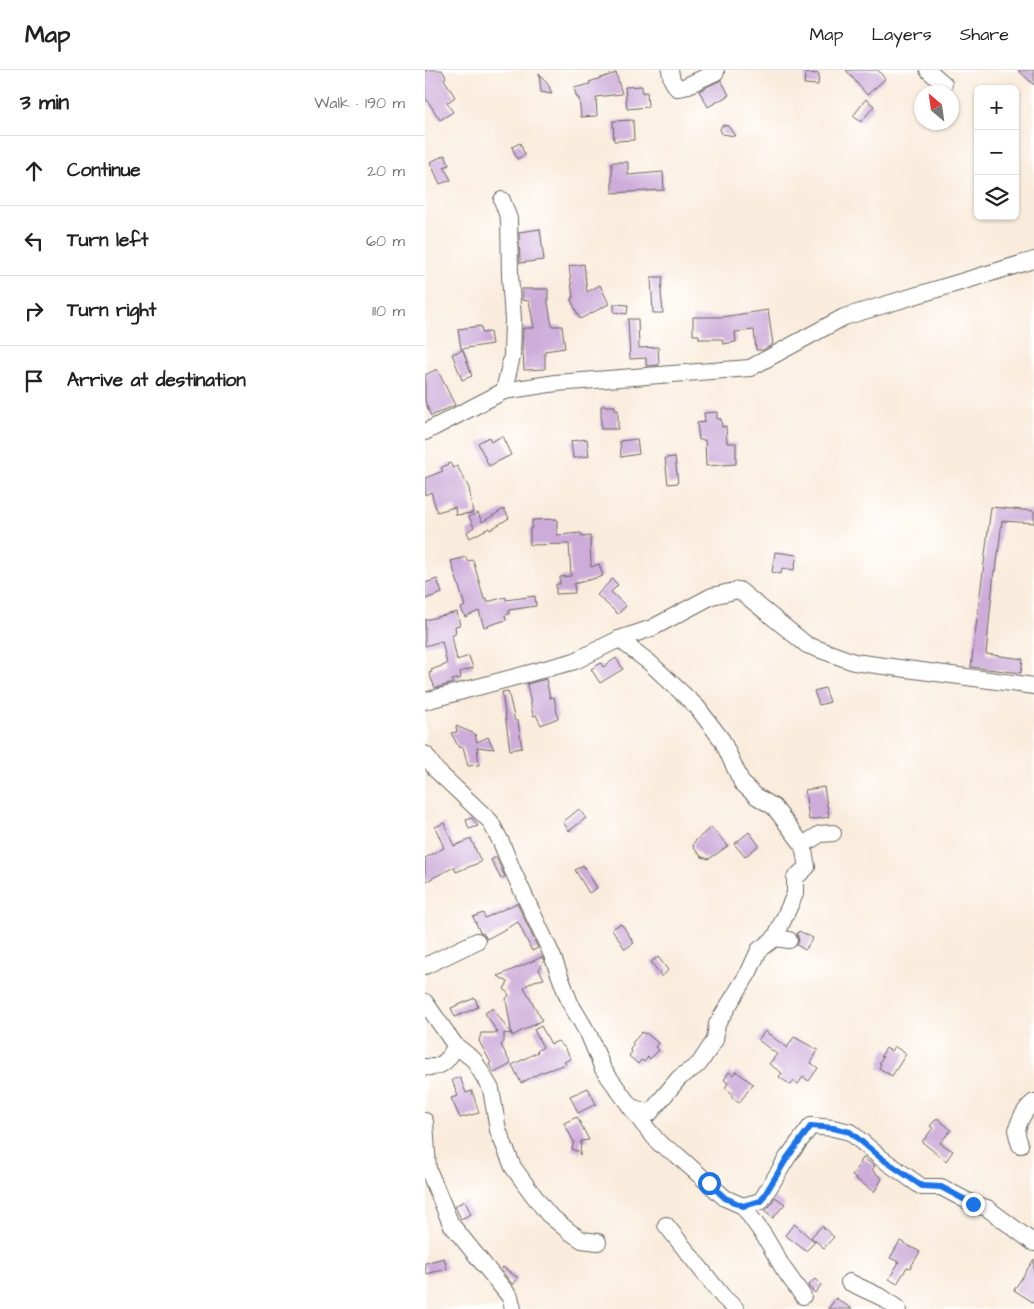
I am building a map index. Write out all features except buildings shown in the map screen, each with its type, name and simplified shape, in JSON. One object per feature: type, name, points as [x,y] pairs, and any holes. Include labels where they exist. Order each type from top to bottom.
[{"type":"street","points":[[670,70],[672,80],[677,88],[684,88],[716,72]]},
{"type":"street","points":[[928,70],[944,84]]},
{"type":"street","points":[[503,200],[509,220],[513,320],[512,356],[504,391]]},
{"type":"street","points":[[425,432],[504,391],[556,383],[749,368],[844,317],[1034,260]]},
{"type":"street","points":[[425,701],[575,661],[619,639],[652,628],[712,596],[739,590],[807,645],[854,662],[1034,686]]},
{"type":"street","points":[[619,639],[651,663],[697,706],[721,740],[742,783],[756,796],[773,807],[803,845],[807,867],[795,878],[795,894],[782,939],[759,950],[749,972],[717,1024],[715,1040],[699,1064],[679,1078],[650,1113],[631,1107]]},
{"type":"street","points":[[425,754],[436,770],[490,821],[552,955],[570,1003],[589,1035],[603,1069],[660,1144],[677,1155],[725,1198],[743,1206],[803,1296]]},
{"type":"street","points":[[803,845],[827,829]]},
{"type":"street","points":[[425,966],[477,941]]},
{"type":"street","points":[[425,1002],[455,1045],[474,1060],[491,1090],[498,1130],[513,1166],[531,1192],[548,1214],[570,1232],[582,1240],[598,1242]]},
{"type":"street","points":[[425,1067],[433,1068],[450,1058],[455,1045]]},
{"type":"street","points":[[1020,1145],[1017,1134],[1019,1124],[1028,1106],[1034,1102]]},
{"type":"street","points":[[425,1121],[428,1169],[451,1224],[510,1297],[513,1309]]},
{"type":"street","points":[[743,1206],[761,1201],[787,1158],[811,1126],[833,1128],[850,1132],[881,1158],[922,1186],[941,1187],[973,1204],[987,1208],[1034,1243]]},
{"type":"street","points":[[666,1225],[723,1297],[736,1309]]},
{"type":"street","points":[[849,1282],[883,1298],[898,1309]]},
{"type":"route","points":[[709,1183],[725,1198],[743,1206],[761,1201],[787,1158],[811,1126],[850,1132],[881,1158],[922,1186],[941,1187],[973,1204]]}]
